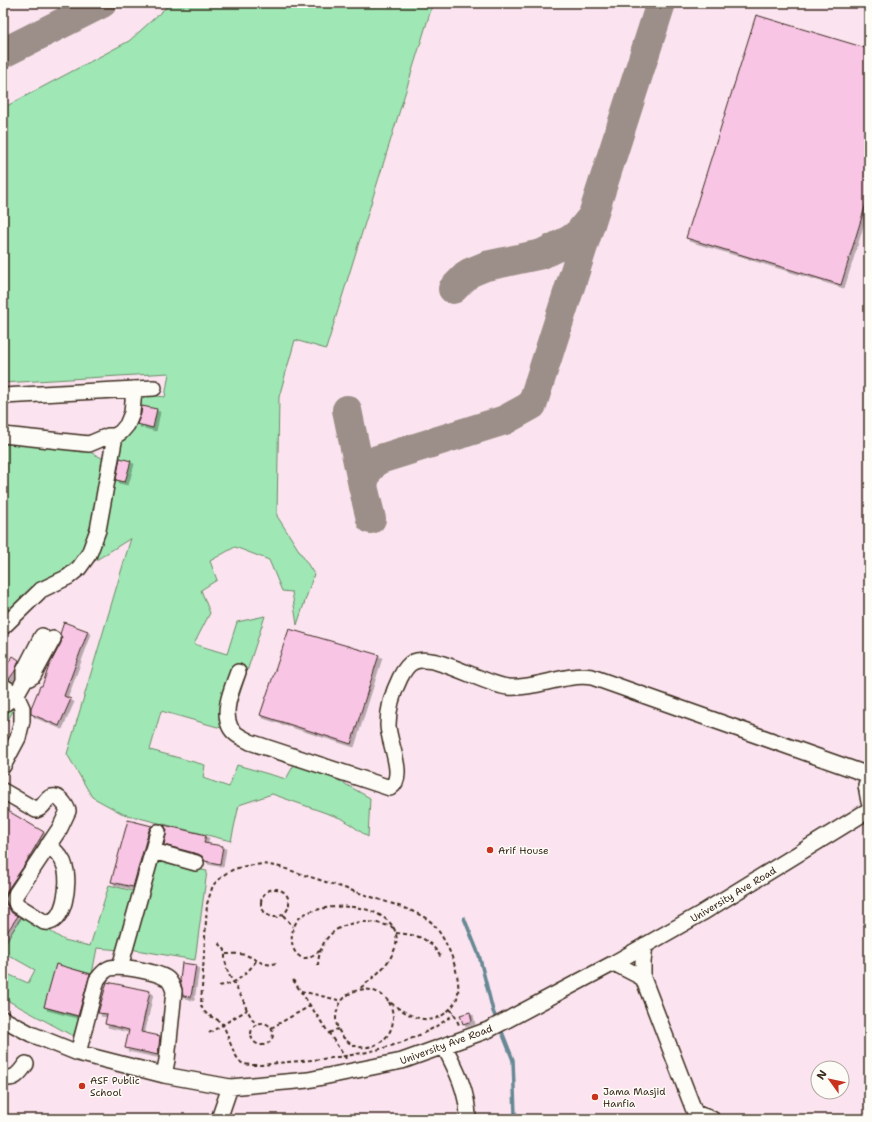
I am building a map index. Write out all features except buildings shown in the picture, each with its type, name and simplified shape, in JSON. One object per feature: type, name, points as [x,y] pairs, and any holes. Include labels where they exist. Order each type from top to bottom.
[{"type":"street","points":[[7,398],[154,388]]},
{"type":"street","points":[[3,435],[89,444],[108,436],[115,436],[127,425],[132,413],[134,389]]},
{"type":"street","points":[[3,627],[41,590],[68,577],[79,568],[89,554],[98,530],[115,436]]},
{"type":"street","points":[[3,705],[16,695],[24,681],[33,676],[47,638]]},
{"type":"street","points":[[238,672],[229,699],[227,715],[230,728],[237,735],[250,742],[390,788],[394,785],[397,776],[388,726],[392,698],[398,682],[405,670],[410,663],[418,660],[434,661],[505,687],[524,687],[572,677],[592,677],[869,775]]},
{"type":"street","points":[[3,686],[16,695],[22,708],[22,721],[18,738],[3,766]]},
{"type":"street","points":[[868,810],[866,785],[869,779]]},
{"type":"street","points":[[3,791],[36,810],[44,806],[48,799],[53,797],[59,798],[65,803],[68,811],[14,899],[17,905],[44,922],[49,923],[54,921],[60,912],[68,884],[66,868],[61,858],[48,845]]},
{"type":"street","name":"University Ave Road","points":[[3,1019],[31,1034],[78,1052],[164,1075],[230,1087],[308,1080],[402,1061],[488,1030],[614,963],[702,913],[868,810]]},
{"type":"street","points":[[120,967],[158,832]]},
{"type":"street","points":[[152,851],[196,863]]},
{"type":"street","points":[[645,945],[643,978],[696,1116],[712,1119]]},
{"type":"street","points":[[614,963],[643,978]]},
{"type":"street","points":[[78,1052],[97,980],[103,973],[109,968],[120,967],[157,974],[167,978],[172,984],[174,991],[167,1060],[164,1075]]},
{"type":"street","points":[[444,1046],[460,1079],[468,1107],[468,1119]]},
{"type":"street","points":[[3,1077],[13,1078],[17,1076],[26,1064]]},
{"type":"street","points":[[219,1119],[230,1087]]},
{"type":"path","points":[[359,990],[373,990],[410,1015],[421,1019],[432,1020],[441,1017],[450,1009],[457,998],[458,978],[446,943],[432,923],[409,910],[280,867],[263,864],[234,869],[225,874],[213,885],[209,894],[205,923],[201,1005],[206,1013],[223,1024],[238,1059],[244,1064],[311,1060],[371,1051],[389,1046],[428,1031],[454,1014]]},
{"type":"path","points":[[277,888],[286,893],[290,902],[289,907],[283,915],[273,917],[264,912],[260,903],[267,890],[277,888]]},
{"type":"path","points":[[320,951],[307,958],[303,957],[297,953],[291,941],[293,927],[300,918],[308,912],[328,907],[362,908],[374,911],[383,916],[395,929],[396,947],[382,969],[359,990],[342,1000],[336,1014],[338,1029],[346,1040],[358,1046],[365,1047],[378,1044],[389,1034],[392,1028],[394,1015],[389,1002]]},
{"type":"path","points":[[283,915],[293,927]]},
{"type":"path","points":[[318,966],[320,951],[324,942],[332,933],[341,928],[354,923],[381,923],[395,929]]},
{"type":"path","points":[[396,933],[412,934],[420,937],[431,945],[442,958]]},
{"type":"path","points":[[219,943],[225,950],[225,960],[228,973],[256,1025]]},
{"type":"path","points":[[226,954],[237,953],[247,955],[265,965],[276,964]]},
{"type":"path","points":[[219,986],[233,982],[246,974],[256,961]]},
{"type":"path","points":[[293,980],[345,1056],[353,1072]]},
{"type":"path","points":[[300,990],[342,1000]]},
{"type":"path","points":[[272,1028],[310,1006]]},
{"type":"path","points":[[450,1009],[454,1014],[464,1038]]},
{"type":"path","points":[[209,1033],[247,1010]]},
{"type":"path","points":[[265,1023],[272,1028],[273,1037],[268,1044],[259,1045],[253,1040],[251,1036],[253,1028],[256,1025],[265,1023]]},
{"type":"path","points":[[329,1033],[338,1029]]},
{"type":"shaded area","points":[[3,3],[869,3],[869,1119],[3,1119]]},
{"type":"green space","points":[[171,3],[433,3],[326,349],[295,340],[279,397],[277,516],[314,574],[297,625],[292,592],[282,591],[269,560],[235,547],[210,561],[217,580],[201,590],[210,613],[194,644],[227,654],[237,622],[265,616],[228,730],[161,711],[150,750],[205,765],[203,778],[229,787],[237,765],[286,779],[295,763],[338,780],[370,798],[368,837],[343,819],[272,794],[239,805],[231,841],[123,814],[92,797],[67,754],[131,538],[90,564],[121,436],[141,394],[165,397],[169,373],[3,383],[3,108],[129,41]]},
{"type":"green space","points":[[3,443],[84,449],[106,460],[93,532],[78,565],[3,622]]},
{"type":"green space","points":[[14,709],[3,729],[3,711]]},
{"type":"green space","points":[[156,861],[207,871],[195,960],[130,949]]},
{"type":"green space","points":[[109,885],[137,892],[120,950],[97,948],[92,974],[57,965],[44,1007],[80,1017],[73,1036],[3,998],[3,972],[28,983],[35,970],[3,952],[3,947],[23,914],[64,940],[90,946]]},
{"type":"waterway","points":[[464,918],[479,955],[493,1011],[497,1021]]},
{"type":"waterway","points":[[500,1027],[513,1060],[514,1119]]},
{"type":"taxiway","points":[[3,53],[102,3]]},
{"type":"taxiway","points":[[371,519],[363,486],[366,473],[377,460],[505,420],[532,405],[661,3]]},
{"type":"taxiway","points":[[453,289],[469,273],[486,266],[542,254],[570,240],[579,233],[592,217]]},
{"type":"taxiway","points":[[347,410],[363,486]]},
{"type":"place","name":"Arif House","points":[[490,850]]},
{"type":"place","name":"ASF Public School","points":[[82,1086]]},
{"type":"place","name":"Jama Masjid Hanfia","points":[[595,1097]]}]
